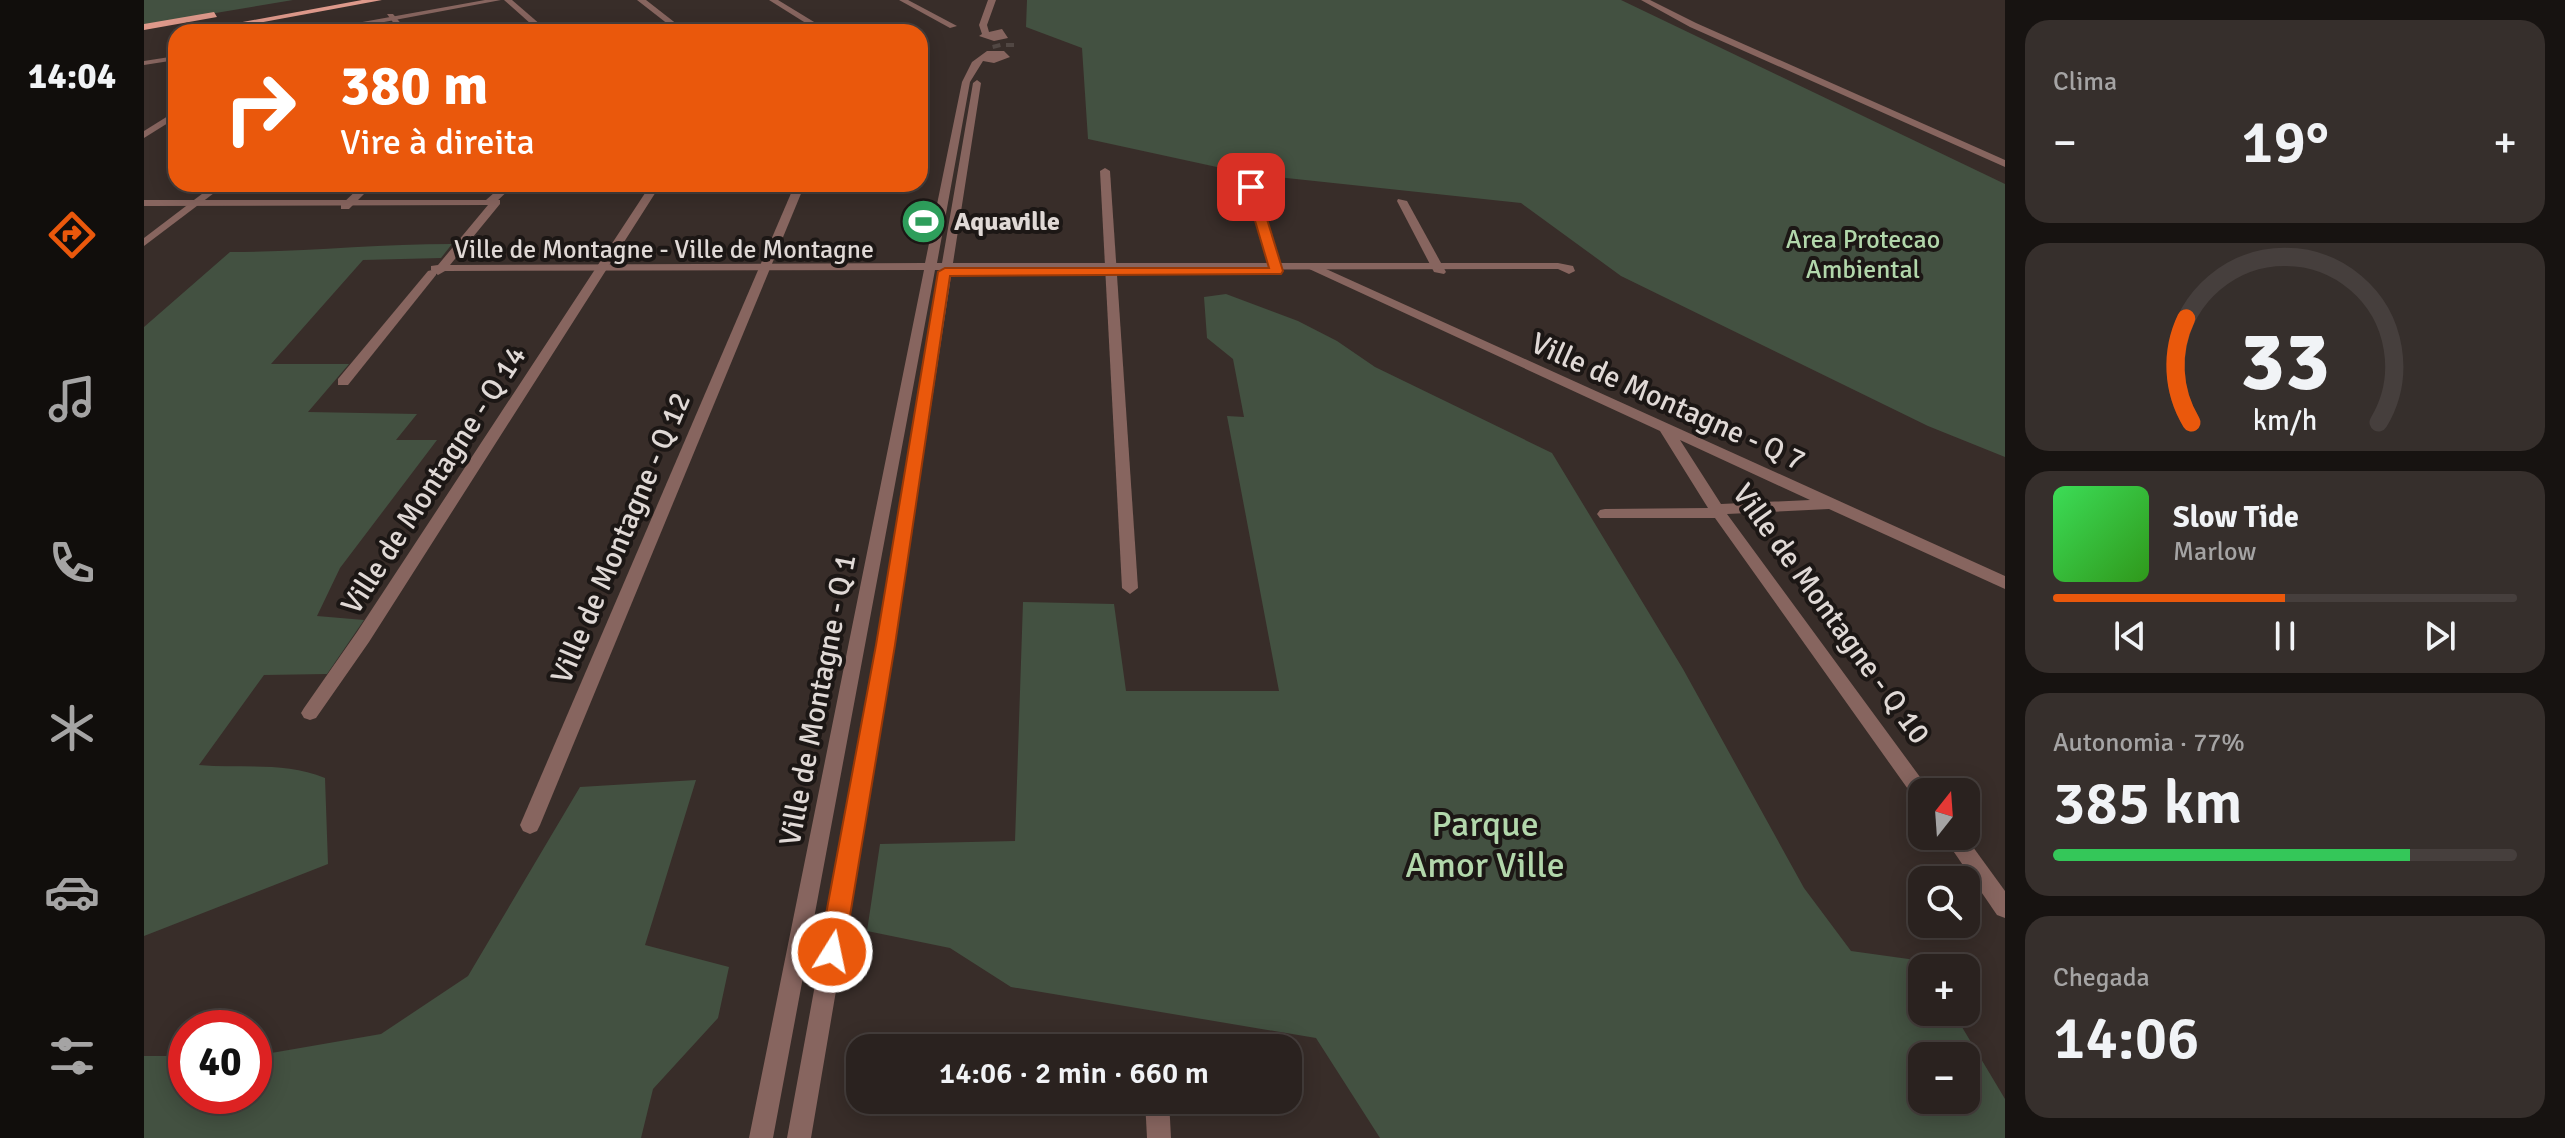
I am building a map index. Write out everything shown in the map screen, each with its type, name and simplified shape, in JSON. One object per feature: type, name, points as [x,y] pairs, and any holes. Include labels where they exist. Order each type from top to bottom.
[{"type":"main road","points":[[240,24],[378,0]]},
{"type":"main road","points":[[144,27],[232,12]]},
{"type":"street","points":[[357,24],[477,0]]},
{"type":"street","points":[[349,24],[497,0]]},
{"type":"street","points":[[508,0],[536,24]]},
{"type":"street","points":[[641,0],[672,24]]},
{"type":"street","points":[[773,0],[813,24]]},
{"type":"street","points":[[903,0],[953,26]]},
{"type":"street","points":[[992,0],[983,25],[995,46]]},
{"type":"street","points":[[937,269],[960,186],[981,71],[995,46],[1001,0]]},
{"type":"street","points":[[1645,0],[1693,25],[2005,164]]},
{"type":"street","points":[[392,17],[398,24]]},
{"type":"street","points":[[937,269],[946,186],[968,77],[974,63],[995,46]]},
{"type":"street","points":[[144,61],[168,57]]},
{"type":"street","points":[[961,111],[973,111]]},
{"type":"street","points":[[144,138],[168,122]]},
{"type":"street","points":[[1105,171],[1130,588]]},
{"type":"street","points":[[946,186],[960,186]]},
{"type":"street","points":[[1251,187],[1276,269]]},
{"type":"street","points":[[144,243],[210,192]]},
{"type":"street","points":[[348,204],[361,192]]},
{"type":"street","points":[[343,382],[502,192]]},
{"type":"street","name":"Ville de Montagne - Q 14","points":[[310,713],[651,192]]},
{"type":"street","name":"Ville de Montagne - Q 12","points":[[530,825],[797,192]]},
{"type":"street","points":[[1402,201],[1438,268]]},
{"type":"street","points":[[144,206],[492,203]]},
{"type":"street","name":"Ville de Montagne - Q 1","points":[[799,1138],[928,385],[937,269]]},
{"type":"street","name":"Ville de Montagne - Q 1","points":[[761,1138],[907,385],[937,269]]},
{"type":"street","name":"Ville de Montagne - Q 7","points":[[1324,269],[2005,583]]},
{"type":"street","name":"Ville de Montagne - Ville de Montagne","points":[[435,272],[1563,269]]},
{"type":"street","points":[[907,385],[928,385]]},
{"type":"street","name":"Ville de Montagne - Q 7","points":[[1664,424],[1848,501],[2005,572]]},
{"type":"street","name":"Ville de Montagne - Q 10","points":[[1664,424],[1718,511],[1911,778]]},
{"type":"street","points":[[1605,514],[1718,511],[1848,501]]},
{"type":"street","points":[[852,672],[881,673]]},
{"type":"street","points":[[1963,850],[2005,908]]},
{"type":"street","points":[[1158,1114],[1159,1138]]},
{"type":"green space","points":[[144,0],[293,0],[144,25]]},
{"type":"green space","name":"Area Protecao Ambiental","points":[[1027,0],[1621,0],[2005,184],[2005,457],[1928,426],[1621,276],[1521,203],[1249,174],[1088,139],[1082,48],[1026,27]]},
{"type":"green space","points":[[452,244],[441,258],[363,260],[271,364],[349,364],[308,412],[417,414],[396,440],[437,440],[340,568],[317,616],[364,620],[327,674],[264,675],[199,765],[278,767],[325,778],[328,864],[144,936],[144,327],[230,252]]},
{"type":"green space","name":"Parque Amor Ville","points":[[1226,294],[1298,321],[1337,341],[1375,367],[1552,453],[1683,669],[1804,888],[1851,951],[1908,959],[1908,1026],[1961,1026],[1971,1042],[1908,1042],[1908,1114],[1980,1114],[1980,1057],[2005,1099],[2005,1138],[1380,1138],[1316,1038],[1011,987],[950,948],[867,931],[880,844],[1015,841],[1023,602],[1114,604],[1126,691],[1279,691],[1227,416],[1244,417],[1233,359],[1207,338],[1204,297]]},
{"type":"green space","points":[[696,780],[645,945],[729,967],[718,1018],[653,1089],[641,1138],[144,1138],[144,1056],[168,1056],[168,1114],[272,1114],[272,1053],[381,1034],[468,976],[580,787]]},
{"type":"tunnel","points":[[996,44],[997,48]]},
{"type":"place","name":"Aquaville","points":[[923,222]]},
{"type":"route","points":[[832,952],[886,645],[945,272],[1277,271],[1251,187]]}]
